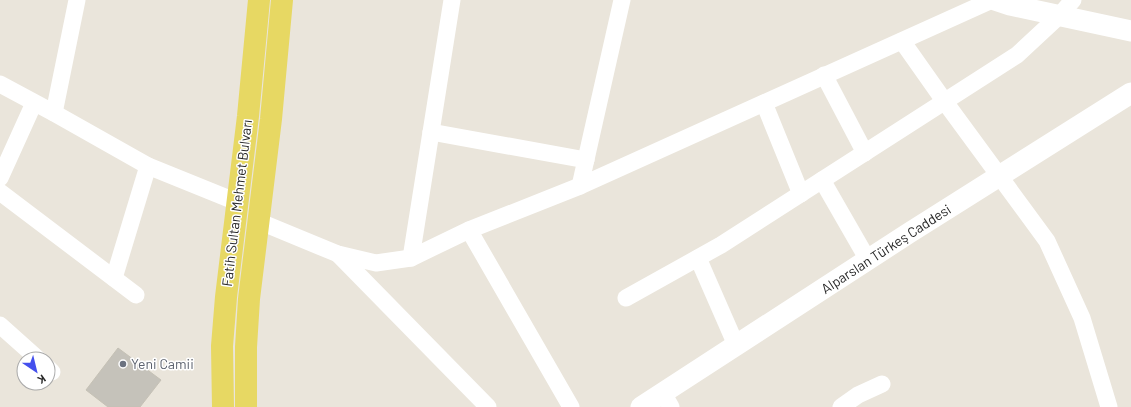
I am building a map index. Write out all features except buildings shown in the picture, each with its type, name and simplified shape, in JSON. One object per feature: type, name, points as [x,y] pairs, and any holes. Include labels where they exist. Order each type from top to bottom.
[{"type":"main road","name":"Fatih Sultan Mehmet Bulvarı","points":[[223,407],[222,346],[226,297],[248,116],[259,0]]},
{"type":"main road","name":"Fatih Sultan Mehmet Bulvarı","points":[[246,407],[246,347],[249,299],[282,0]]},
{"type":"street","points":[[54,113],[77,0]]},
{"type":"street","points":[[411,258],[452,0]]},
{"type":"street","points":[[580,186],[622,0]]},
{"type":"street","points":[[258,221],[338,254],[376,263],[411,258],[469,230],[580,186],[992,0]]},
{"type":"street","points":[[995,0],[1010,5],[1131,31]]},
{"type":"street","points":[[626,298],[721,245],[1017,55],[1059,16],[1073,0]]},
{"type":"street","points":[[902,40],[945,102],[1047,241],[1082,318],[1109,407]]},
{"type":"street","points":[[824,75],[865,153]]},
{"type":"street","points":[[0,84],[148,166],[237,202]]},
{"type":"street","name":"Alparslan Türkeş Caddesi","points":[[641,407],[667,400],[736,345],[1131,93]]},
{"type":"street","points":[[0,178],[34,103]]},
{"type":"street","points":[[764,103],[801,194]]},
{"type":"street","points":[[431,132],[586,160]]},
{"type":"street","points":[[114,278],[148,166]]},
{"type":"street","points":[[822,180],[868,260]]},
{"type":"street","points":[[0,192],[136,295]]},
{"type":"street","points":[[469,230],[571,407]]},
{"type":"street","points":[[338,254],[488,407]]},
{"type":"street","points":[[698,258],[736,345]]},
{"type":"street","points":[[0,325],[29,351]]},
{"type":"street","points":[[841,407],[858,395],[882,384]]},
{"type":"place","name":"Yeni Camii","points":[[123,364]]}]
